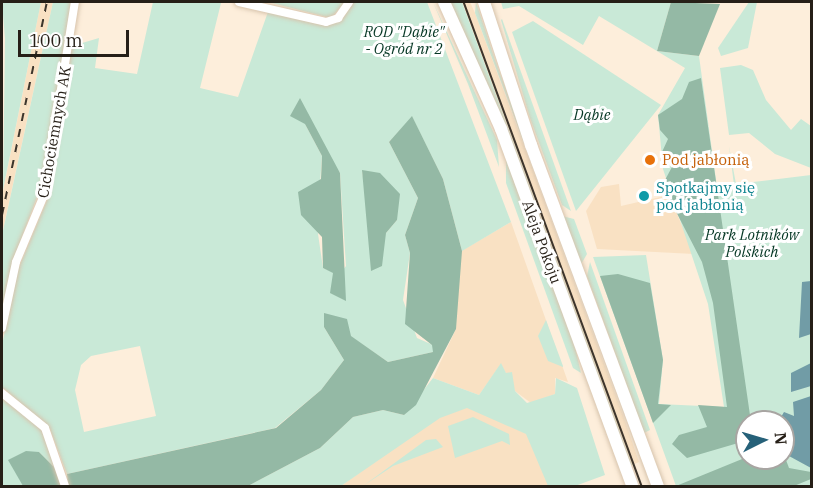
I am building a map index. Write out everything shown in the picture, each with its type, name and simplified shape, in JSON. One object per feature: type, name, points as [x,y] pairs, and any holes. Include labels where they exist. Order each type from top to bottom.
[{"type":"main road","name":"Aleja Pokoju","points":[[444,2],[501,129],[632,486]]},
{"type":"main road","name":"Aleja Pokoju","points":[[484,2],[531,146],[658,486]]},
{"type":"street","name":"Cichociemnych AK","points":[[2,328],[16,262],[44,195],[75,2]]},
{"type":"street","points":[[239,2],[326,22],[338,18],[349,2]]},
{"type":"street","points":[[2,393],[45,428],[65,486]]},
{"type":"shaded area","points":[[41,2],[53,2],[2,234],[2,196]]},
{"type":"shaded area","points":[[462,2],[470,2],[475,13],[623,415],[639,462],[632,465]]},
{"type":"shaded area","points":[[619,184],[621,206],[669,195],[694,254],[597,249],[586,211],[601,187]]},
{"type":"shaded area","points":[[511,222],[568,382],[555,378],[555,394],[531,403],[515,391],[501,364],[479,395],[433,378],[456,329],[458,253]]},
{"type":"shaded area","points":[[476,405],[527,434],[553,486],[341,486],[445,411]]},
{"type":"green space","points":[[2,2],[41,2],[3,190],[5,39]]},
{"type":"green space","points":[[53,2],[72,2],[43,181],[14,258],[2,313],[2,235]]},
{"type":"green space","name":"ROD \"Dąbie\" - Ogród nr 2","points":[[153,2],[221,3],[200,88],[238,97],[269,9],[327,26],[343,18],[354,2],[427,2],[511,222],[462,251],[443,179],[412,117],[389,142],[418,198],[405,235],[410,253],[403,300],[417,338],[433,345],[433,352],[388,362],[350,336],[324,327],[344,360],[321,390],[275,428],[67,474],[50,429],[2,387],[2,345],[17,272],[48,198],[72,46],[99,38],[95,68],[137,74]],"holes":[[[305,124],[340,173],[346,266],[333,283],[333,272],[323,268],[317,227],[322,156]],[[362,171],[397,220],[386,233],[368,207]],[[140,346],[156,416],[84,432],[75,390],[81,365],[91,356]]]},
{"type":"green space","points":[[268,2],[345,2],[331,18]]},
{"type":"green space","points":[[433,2],[497,140],[499,167],[468,84]]},
{"type":"green space","points":[[450,2],[462,2],[632,465],[628,466]]},
{"type":"green space","points":[[476,2],[495,60],[626,414],[475,13]]},
{"type":"green space","name":"Park Lotników Polskich","points":[[501,2],[671,2],[657,51],[699,56],[717,187],[734,185],[729,146],[736,184],[811,175],[811,486],[676,486],[593,257],[646,255],[663,360],[659,404],[724,407],[708,304],[663,169],[658,115],[685,68],[599,16],[583,45],[519,6],[503,9]]},
{"type":"green space","points":[[671,2],[720,4],[699,56],[657,51]]},
{"type":"green space","points":[[749,2],[757,2],[748,48],[721,56],[718,48]]},
{"type":"green space","points":[[501,20],[571,211],[562,205],[530,118]]},
{"type":"green space","name":"Dąbie","points":[[533,21],[661,105],[576,211],[512,32]]},
{"type":"green space","points":[[741,65],[753,70],[766,100],[791,130],[801,119],[811,126],[811,168],[775,154],[749,133],[729,135],[720,68]]},
{"type":"green space","points":[[701,78],[749,410],[735,410],[735,444],[687,458],[672,444],[679,435],[707,427],[698,405],[727,407],[713,303],[702,262],[670,200],[665,180],[672,167],[662,152],[668,139],[660,130],[658,115],[682,99],[689,82]]},
{"type":"green space","points":[[300,98],[340,173],[346,301],[330,293],[333,273],[323,268],[322,237],[301,215],[298,192],[321,179],[322,156],[305,124],[290,116]]},
{"type":"green space","points":[[412,116],[443,179],[462,251],[456,329],[416,405],[404,415],[383,410],[353,417],[320,448],[248,486],[68,486],[67,474],[276,428],[321,390],[344,360],[324,327],[324,313],[347,319],[351,336],[388,362],[433,352],[432,345],[405,324],[410,253],[405,235],[418,198],[389,142]]},
{"type":"green space","points":[[506,158],[574,343],[581,373],[573,368],[506,183]]},
{"type":"green space","points":[[362,170],[380,173],[400,194],[397,220],[386,233],[382,266],[371,271]]},
{"type":"green space","points":[[562,216],[574,219],[587,254],[580,266]]},
{"type":"green space","points":[[590,262],[650,430],[644,433],[587,276]]},
{"type":"green space","points":[[618,274],[650,283],[663,360],[658,404],[671,405],[653,423],[600,276]]},
{"type":"green space","points":[[546,320],[563,367],[548,361],[538,336]]},
{"type":"green space","points":[[501,363],[506,373],[512,372],[515,391],[527,403],[555,394],[556,378],[577,388],[605,475],[575,486],[548,486],[526,434],[467,408],[440,418],[341,486],[248,486],[320,448],[353,417],[383,410],[404,415],[433,378],[479,395]]},
{"type":"green space","points":[[2,397],[42,429],[61,474],[39,452],[23,486],[2,486]]},
{"type":"green space","points":[[473,417],[509,434],[510,445],[502,441],[455,458],[448,426]]},
{"type":"green space","points":[[436,439],[443,447],[393,466],[363,486],[426,440]]},
{"type":"green space","points":[[26,451],[39,452],[61,474],[63,486],[23,486],[8,460]]},
{"type":"green space","points":[[735,462],[735,470],[795,469],[811,472],[811,479],[794,486],[676,486]]},
{"type":"water","points":[[811,281],[811,334],[799,338],[802,282]]},
{"type":"water","points":[[811,363],[811,386],[791,392],[791,373]]},
{"type":"water","points":[[812,396],[811,468],[795,459],[793,402]]},
{"type":"tram line","points":[[464,2],[642,486]]},
{"type":"railway","points":[[2,215],[47,2]]},
{"type":"place","name":"Pod jabłonią","points":[[650,160]]},
{"type":"place","name":"Spotkajmy się pod jabłonią","points":[[644,196]]}]
